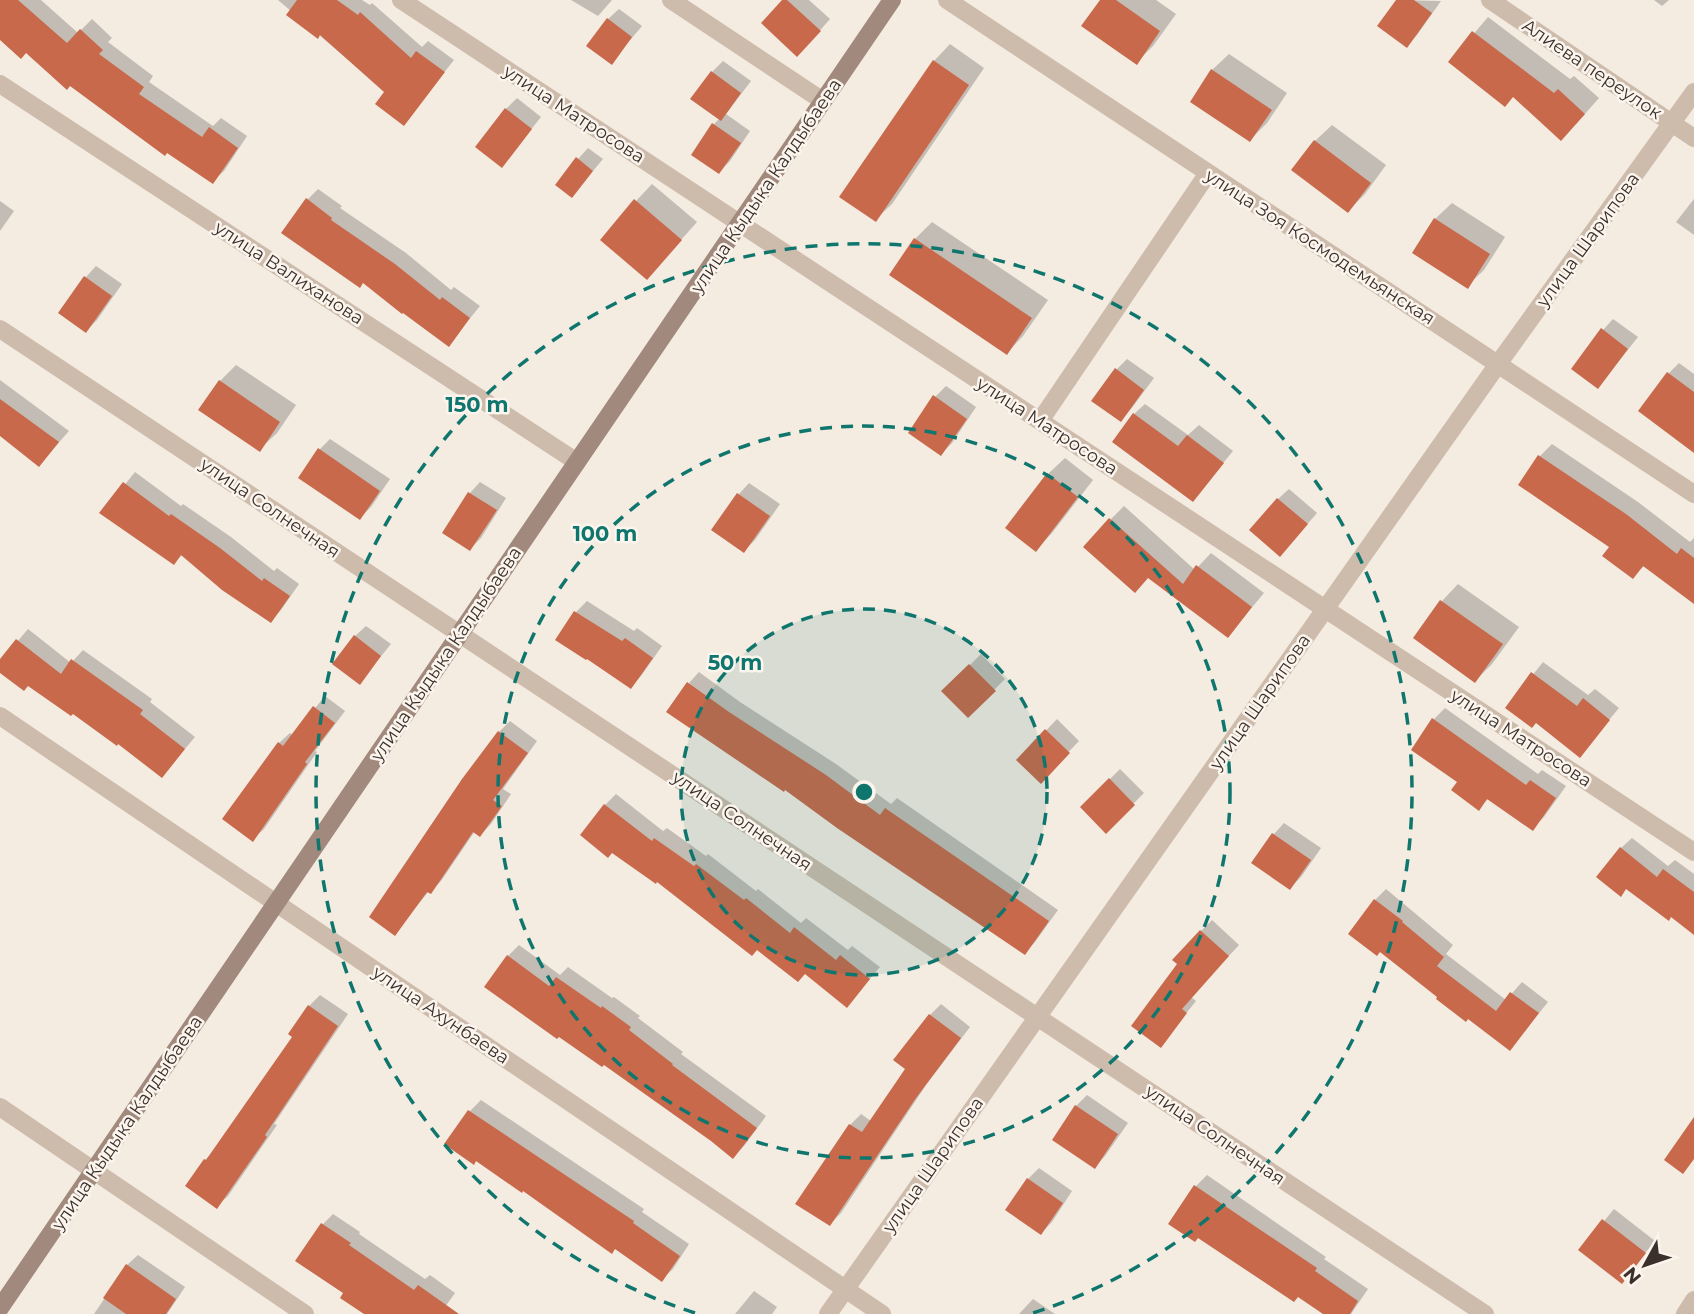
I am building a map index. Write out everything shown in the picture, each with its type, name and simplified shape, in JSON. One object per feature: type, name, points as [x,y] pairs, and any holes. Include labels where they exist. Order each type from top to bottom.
[{"type":"street","name":"улица Матросова","points":[[401,0],[1694,852]]},
{"type":"street","points":[[671,0],[824,101]]},
{"type":"street","name":"улица Кыдыка Калдыбаева","points":[[0,1308],[892,0]]},
{"type":"street","name":"улица Зоя Космодемьянская","points":[[947,0],[1694,494]]},
{"type":"street","name":"Алиева переулок","points":[[1490,0],[1694,138]]},
{"type":"street","name":"улица Валиханова","points":[[0,84],[577,462]]},
{"type":"street","name":"улица Шарипова","points":[[828,1314],[1325,609],[1694,92]]},
{"type":"street","points":[[1040,421],[1208,173]]},
{"type":"street","name":"улица Солнечная","points":[[0,329],[1485,1314]]},
{"type":"street","name":"улица Ахунбаева","points":[[0,716],[882,1314]]},
{"type":"street","points":[[0,1107],[304,1314]]},
{"type":"street","points":[[1685,1314],[1694,1300]]},
{"type":"building","points":[[0,0],[18,0],[67,43],[80,29],[103,50],[99,54],[144,87],[139,94],[202,137],[209,127],[238,148],[213,184],[167,153],[165,156],[70,86],[67,90],[26,53],[21,59],[0,40]]},
{"type":"building","points":[[297,0],[337,0],[358,15],[360,12],[411,58],[416,51],[445,72],[404,126],[375,104],[384,92],[320,35],[318,39],[286,15]]},
{"type":"building","points":[[782,0],[787,0],[821,31],[797,57],[761,23]]},
{"type":"building","points":[[1100,0],[1116,0],[1160,31],[1137,65],[1081,26]]},
{"type":"building","points":[[1396,0],[1414,0],[1432,13],[1407,48],[1377,26]]},
{"type":"building","points":[[607,18],[632,37],[612,65],[586,46]]},
{"type":"building","points":[[1472,31],[1554,93],[1558,89],[1585,114],[1561,141],[1513,97],[1505,107],[1448,62]]},
{"type":"building","points":[[933,60],[969,85],[876,222],[839,197]]},
{"type":"building","points":[[1211,69],[1272,110],[1250,142],[1190,102]]},
{"type":"building","points":[[711,71],[741,93],[721,121],[690,99]]},
{"type":"building","points":[[505,108],[532,129],[502,168],[475,147]]},
{"type":"building","points":[[712,123],[741,143],[719,174],[691,155]]},
{"type":"building","points":[[1314,140],[1371,183],[1348,213],[1291,170]]},
{"type":"building","points":[[576,157],[593,171],[572,198],[555,185]]},
{"type":"building","points":[[306,198],[332,218],[331,220],[395,264],[440,300],[442,297],[470,318],[449,347],[363,283],[360,288],[281,233]]},
{"type":"building","points":[[634,199],[682,240],[647,280],[600,240]]},
{"type":"building","points":[[1434,218],[1490,254],[1468,289],[1412,253]]},
{"type":"building","points":[[914,238],[1032,318],[1007,355],[889,275]]},
{"type":"building","points":[[84,276],[112,296],[86,333],[58,313]]},
{"type":"building","points":[[1601,328],[1628,349],[1598,389],[1571,369]]},
{"type":"building","points":[[1115,368],[1144,390],[1121,422],[1091,401]]},
{"type":"building","points":[[1667,372],[1694,392],[1694,453],[1638,411]]},
{"type":"building","points":[[219,380],[280,422],[260,452],[198,410]]},
{"type":"building","points":[[933,395],[967,419],[941,456],[908,433]]},
{"type":"building","points":[[0,399],[59,442],[39,467],[0,436]]},
{"type":"building","points":[[1133,413],[1178,446],[1187,435],[1224,463],[1193,502],[1112,442]]},
{"type":"building","points":[[318,448],[380,491],[360,520],[298,478]]},
{"type":"building","points":[[1538,455],[1626,514],[1677,554],[1681,548],[1694,558],[1694,604],[1643,566],[1633,579],[1602,556],[1609,547],[1518,485]]},
{"type":"building","points":[[1047,473],[1078,497],[1036,552],[1005,528]]},
{"type":"building","points":[[123,482],[169,516],[171,514],[220,548],[262,581],[264,578],[290,596],[271,623],[222,590],[181,555],[174,565],[99,513]]},
{"type":"building","points":[[468,492],[497,510],[470,551],[442,533]]},
{"type":"building","points":[[737,493],[770,516],[744,553],[711,530]]},
{"type":"building","points":[[1277,498],[1308,524],[1280,557],[1249,530]]},
{"type":"building","points":[[1109,518],[1183,584],[1196,565],[1252,607],[1228,638],[1148,578],[1135,593],[1083,547]]},
{"type":"building","points":[[1440,600],[1503,644],[1475,683],[1413,638]]},
{"type":"building","points":[[574,611],[622,641],[625,638],[653,658],[631,689],[555,640]]},
{"type":"building","points":[[354,635],[381,656],[360,685],[332,664]]},
{"type":"building","points":[[16,639],[61,674],[71,659],[143,710],[140,714],[185,749],[162,778],[73,714],[71,716],[28,686],[24,691],[0,673],[0,659]]},
{"type":"building","points":[[969,664],[996,691],[968,718],[941,691]]},
{"type":"building","points":[[1531,672],[1577,706],[1583,698],[1610,720],[1580,758],[1536,723],[1532,728],[1505,708]]},
{"type":"building","points":[[687,682],[826,775],[880,815],[885,808],[1049,921],[1025,955],[785,790],[784,792],[666,712]]},
{"type":"building","points":[[313,706],[335,723],[305,762],[307,764],[253,842],[222,819],[278,742],[283,746]]},
{"type":"building","points":[[1432,718],[1526,785],[1530,780],[1556,798],[1533,831],[1487,799],[1479,811],[1451,790],[1457,782],[1411,750]]},
{"type":"building","points":[[1045,729],[1070,753],[1041,784],[1016,760]]},
{"type":"building","points":[[498,731],[528,753],[493,800],[502,806],[480,837],[473,832],[431,894],[427,892],[395,936],[369,917],[462,779]]},
{"type":"building","points":[[1109,778],[1135,805],[1106,834],[1080,807]]},
{"type":"building","points":[[604,804],[652,841],[654,838],[694,866],[696,864],[744,900],[746,898],[790,933],[794,927],[836,960],[840,955],[870,979],[847,1008],[805,974],[798,982],[757,950],[752,956],[657,882],[656,884],[612,853],[608,858],[580,835]]},
{"type":"building","points":[[1272,833],[1311,860],[1290,890],[1251,863]]},
{"type":"building","points":[[1620,847],[1657,877],[1663,869],[1694,892],[1694,935],[1671,917],[1669,921],[1626,889],[1621,897],[1596,877]]},
{"type":"building","points":[[1374,899],[1444,957],[1437,966],[1496,1011],[1510,992],[1539,1013],[1510,1051],[1468,1019],[1466,1022],[1380,952],[1377,956],[1348,934]]},
{"type":"building","points":[[1200,930],[1229,956],[1182,1009],[1187,1013],[1161,1048],[1131,1026],[1177,964],[1172,960]]},
{"type":"building","points":[[507,955],[549,986],[556,977],[601,1008],[602,1006],[631,1027],[629,1030],[672,1065],[757,1128],[733,1159],[604,1065],[602,1067],[559,1037],[557,1039],[484,987]]},
{"type":"building","points":[[308,1005],[338,1026],[217,1209],[185,1186],[292,1037],[288,1034]]},
{"type":"building","points":[[929,1014],[961,1038],[916,1098],[830,1226],[795,1204],[849,1124],[862,1132],[905,1069],[893,1060]]},
{"type":"building","points":[[1075,1105],[1118,1134],[1095,1169],[1052,1140]]},
{"type":"building","points":[[468,1110],[634,1221],[633,1223],[680,1256],[662,1282],[615,1249],[612,1254],[523,1191],[522,1193],[476,1161],[474,1165],[444,1144]]},
{"type":"building","points":[[1694,1117],[1694,1159],[1683,1174],[1664,1160]]},
{"type":"building","points":[[1027,1178],[1063,1203],[1041,1235],[1005,1210]]},
{"type":"building","points":[[1194,1185],[1317,1268],[1315,1271],[1358,1301],[1350,1314],[1323,1314],[1298,1297],[1294,1302],[1198,1238],[1195,1242],[1168,1224]]},
{"type":"building","points":[[1602,1219],[1646,1253],[1622,1284],[1578,1250]]},
{"type":"building","points":[[321,1223],[414,1290],[418,1285],[459,1314],[364,1314],[340,1298],[343,1293],[295,1261]]},
{"type":"building","points":[[126,1264],[176,1299],[166,1314],[126,1314],[103,1298]]}]
